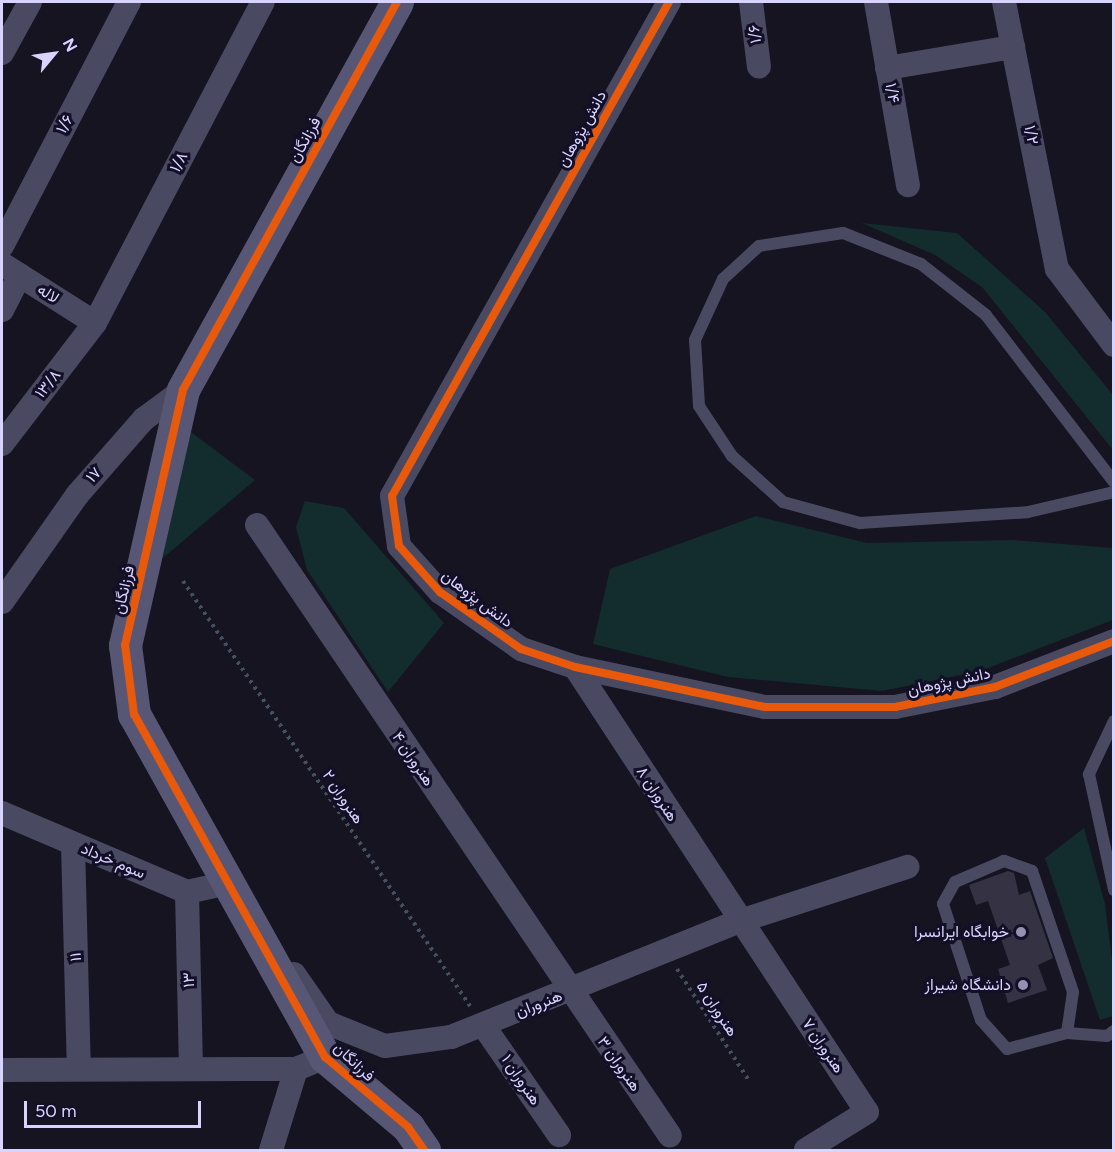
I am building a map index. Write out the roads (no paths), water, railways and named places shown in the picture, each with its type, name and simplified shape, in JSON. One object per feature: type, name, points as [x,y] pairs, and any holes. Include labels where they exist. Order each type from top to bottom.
[{"type":"street","points":[[2,53],[30,2]]},
{"type":"street","name":"۱/۶","points":[[2,246],[129,2]]},
{"type":"street","name":"۱/۸","points":[[95,323],[263,2]]},
{"type":"street","name":"فرزانگان","points":[[398,2],[183,390],[125,645],[134,714],[228,883],[311,1064],[408,1127],[424,1150]]},
{"type":"street","name":"دانش پژوهان","points":[[669,2],[392,496],[399,546],[440,592],[522,649],[574,667],[765,707],[895,707],[995,687],[1113,641]]},
{"type":"street","name":"۱/۶","points":[[751,2],[759,68]]},
{"type":"street","name":"۱/۴","points":[[876,2],[908,185]]},
{"type":"street","name":"۱/۲","points":[[1004,2],[1057,270],[1113,345]]},
{"type":"street","points":[[887,68],[1013,47]]},
{"type":"street","points":[[2,310],[11,270]]},
{"type":"street","name":"لاله","points":[[11,270],[95,323]]},
{"type":"street","name":"۱۳/۸","points":[[2,444],[95,323]]},
{"type":"street","name":"۱۷","points":[[2,602],[78,494],[144,420],[183,390]]},
{"type":"street","name":"هنروران ۴","points":[[257,525],[569,993]]},
{"type":"street","name":"هنروران ۸","points":[[574,667],[740,921]]},
{"type":"street","name":"سوم خرداد","points":[[2,813],[186,892]]},
{"type":"street","name":"۱۱","points":[[74,845],[79,1069]]},
{"type":"street","name":"هنروران","points":[[228,883],[328,1023],[385,1046],[451,1037],[569,993],[740,921],[907,867]]},
{"type":"street","points":[[186,892],[228,883]]},
{"type":"street","name":"۱۳","points":[[186,892],[191,1067]]},
{"type":"street","name":"هنروران ۷","points":[[740,921],[867,1112],[806,1150]]},
{"type":"street","name":"هنروران ۳","points":[[569,993],[670,1136]]},
{"type":"street","name":"هنروران ۱","points":[[483,1025],[559,1135]]},
{"type":"street","points":[[2,1070],[311,1064],[271,1150]]},
{"type":"lane","points":[[1113,482],[986,315],[921,264],[843,233],[759,246],[723,279],[695,340],[699,406],[732,456],[783,502],[860,523],[1028,512],[1113,492]]},
{"type":"lane","points":[[1113,721],[1089,774],[1113,890]]},
{"type":"lane","points":[[1066,1033],[1073,992],[1032,871],[1004,861],[978,868],[955,882],[942,904],[981,1020],[1007,1049],[1066,1033],[1107,1036],[1113,1031]]},
{"type":"place","name":"خوابگاه ایرانسرا","points":[[1021,932]]},
{"type":"place","name":"دانشگاه شیراز","points":[[1023,985]]}]
